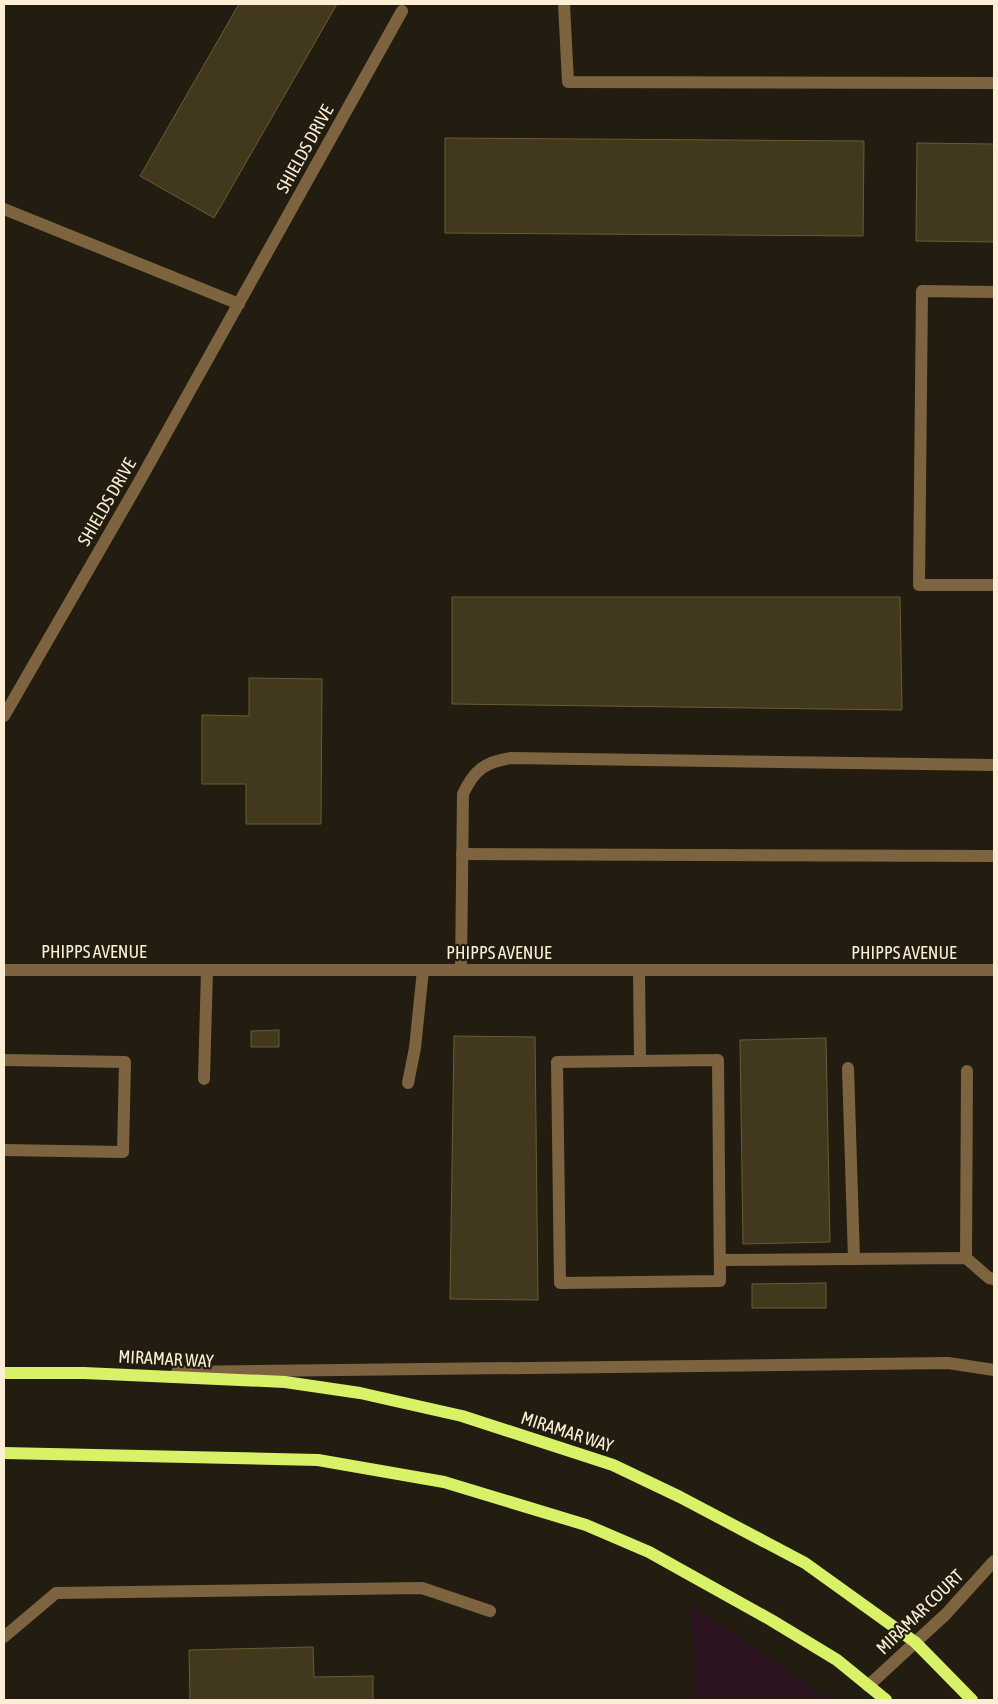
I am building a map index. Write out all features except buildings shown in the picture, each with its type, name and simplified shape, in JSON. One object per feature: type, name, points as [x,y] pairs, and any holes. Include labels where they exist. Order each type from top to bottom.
[{"type":"main road","name":"MIRAMAR WAY","points":[[4,1373],[84,1373],[285,1382],[360,1393],[462,1416],[613,1464],[805,1563],[915,1642],[972,1700]]},
{"type":"main road","points":[[4,1453],[318,1460],[444,1482],[586,1525],[649,1552],[771,1620],[828,1655],[886,1700]]},
{"type":"street","points":[[564,4],[568,82],[994,83]]},
{"type":"street","name":"SHIELDS DRIVE","points":[[4,716],[134,490],[402,11]]},
{"type":"street","points":[[4,209],[239,304]]},
{"type":"street","points":[[994,292],[922,291],[919,585],[994,585]]},
{"type":"street","points":[[461,970],[463,794],[469,779],[481,768],[495,761],[511,758],[994,765]]},
{"type":"street","points":[[462,854],[994,856]]},
{"type":"street","name":"PHIPPS AVENUE","points":[[4,970],[994,970]]},
{"type":"street","points":[[204,1078],[207,970]]},
{"type":"street","points":[[408,1082],[415,1048],[423,970]]},
{"type":"street","points":[[639,970],[640,1062]]},
{"type":"street","points":[[4,1060],[125,1062],[123,1152],[4,1150]]},
{"type":"street","points":[[718,1060],[720,1281],[560,1283],[558,1062],[640,1062],[718,1060]]},
{"type":"street","points":[[848,1068],[854,1259]]},
{"type":"street","points":[[966,1258],[967,1070]]},
{"type":"street","points":[[720,1260],[966,1258],[989,1278],[994,1278]]},
{"type":"street","name":"MIRAMAR WAY","points":[[84,1373],[948,1363],[994,1370]]},
{"type":"street","name":"MIRAMAR COURT","points":[[868,1686],[946,1614],[994,1561]]},
{"type":"street","points":[[4,1638],[56,1592],[422,1588],[490,1611]]},
{"type":"shaded area","points":[[691,1604],[827,1698],[830,1700],[695,1700]]}]
